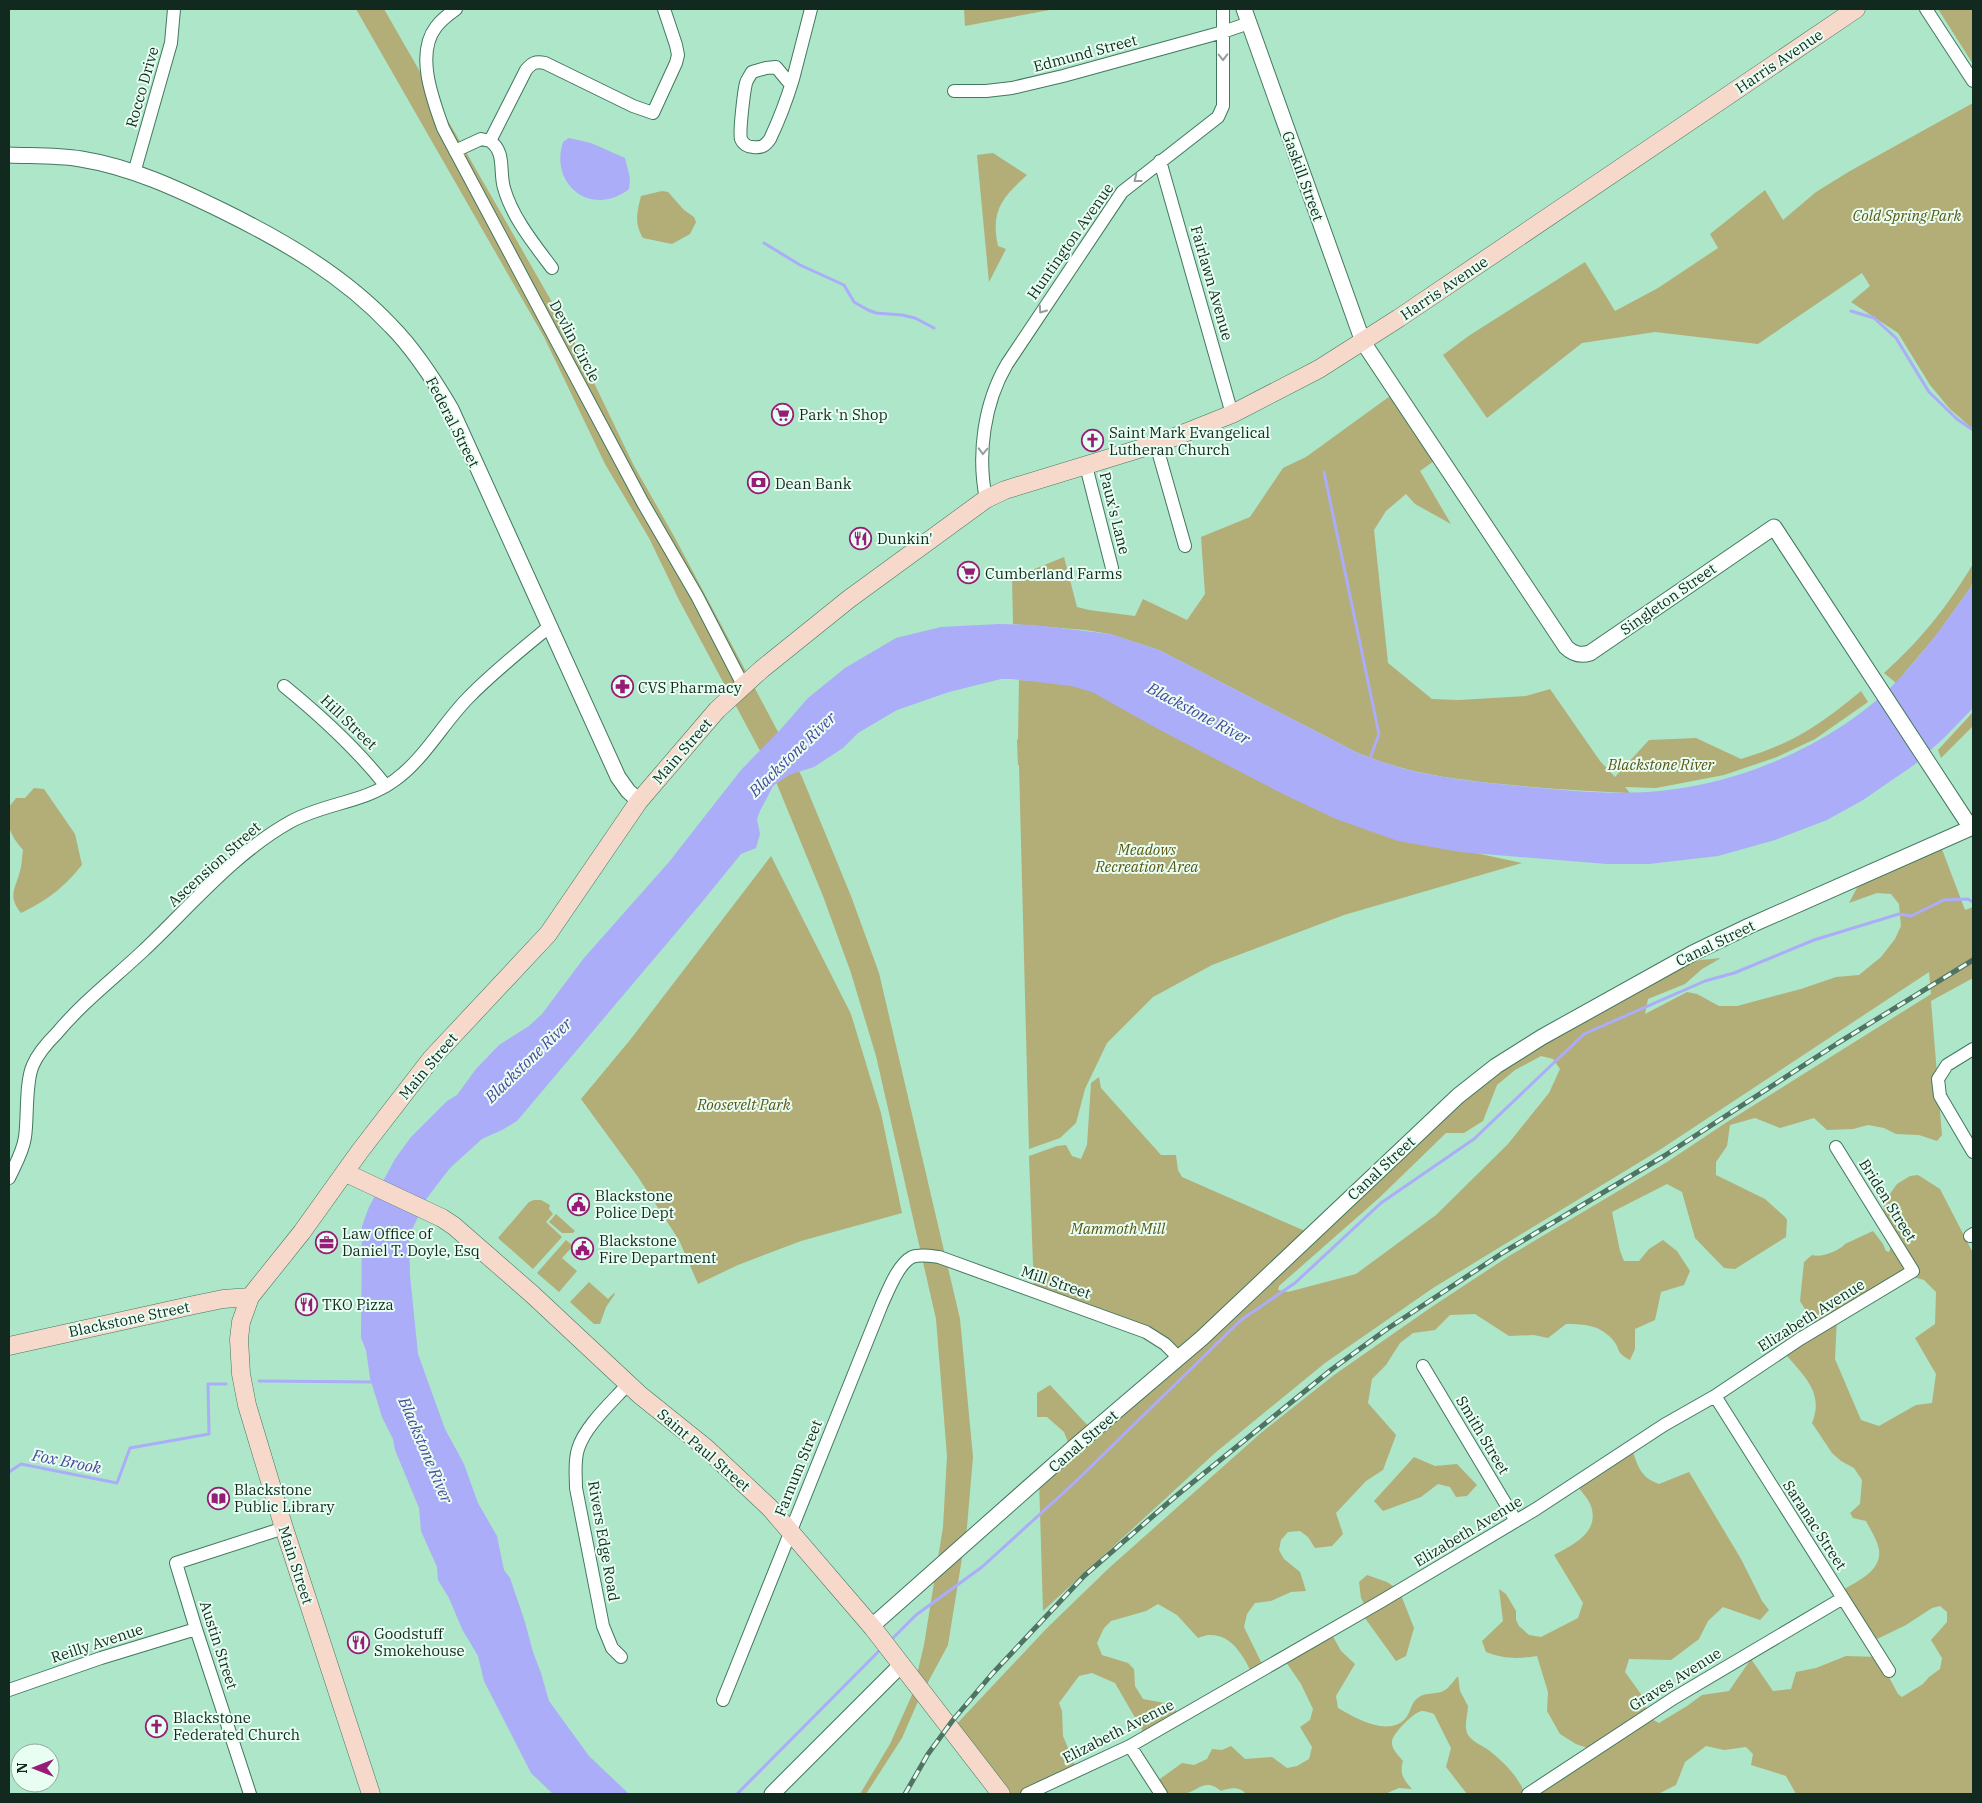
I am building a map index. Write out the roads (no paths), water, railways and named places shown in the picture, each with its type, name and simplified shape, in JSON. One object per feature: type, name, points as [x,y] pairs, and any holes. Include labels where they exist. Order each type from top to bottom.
[{"type":"main road","name":"Harris Avenue","points":[[990,496],[1156,444],[1232,414],[1292,384],[1363,342],[1856,9]]},
{"type":"main road","name":"Main Street","points":[[371,1794],[284,1528],[247,1405],[241,1374],[239,1339],[241,1322],[250,1297],[431,1059],[548,934],[639,801],[717,710],[743,685],[849,599],[990,496]]},
{"type":"main road","name":"Saint Paul Street","points":[[346,1173],[442,1218],[482,1249],[628,1384],[706,1448],[770,1508],[872,1626],[1001,1794]]},
{"type":"main road","name":"Blackstone Street","points":[[9,1346],[223,1299],[250,1297]]},
{"type":"street","name":"Rocco Drive","points":[[134,173],[172,43],[174,9]]},
{"type":"street","name":"Devlin Circle","points":[[456,9],[435,28],[428,44],[427,63],[430,89],[443,128],[643,504],[697,596],[743,685]]},
{"type":"street","points":[[490,141],[526,70],[531,64],[537,62],[544,63],[653,114],[672,74],[678,55],[664,9]]},
{"type":"street","points":[[791,85],[776,67],[752,72],[746,84],[741,128],[741,140],[746,145],[756,148],[766,145],[775,128],[791,85],[811,9]]},
{"type":"street","name":"Huntington Avenue","points":[[990,496],[983,473],[984,431],[989,403],[1000,376],[1034,321],[1118,198],[1130,184],[1218,117],[1221,111],[1222,9]]},
{"type":"street","points":[[1926,9],[1973,81]]},
{"type":"street","points":[[1223,32],[1246,16]]},
{"type":"street","name":"Gaskill Street","points":[[1246,16],[1363,342]]},
{"type":"street","name":"Edmund Street","points":[[954,91],[986,91],[1012,88],[1223,32]]},
{"type":"street","points":[[455,151],[480,139],[490,141],[496,146],[500,153],[502,183],[511,208],[552,268]]},
{"type":"street","name":"Federal Street","points":[[9,155],[61,156],[80,159],[134,173],[210,204],[243,220],[311,259],[392,326],[423,364],[451,409],[618,776],[628,792],[639,801]]},
{"type":"street","name":"Fairlawn Avenue","points":[[1160,161],[1232,414]]},
{"type":"street","name":"Singleton Street","points":[[1363,342],[1418,427],[1571,652],[1578,655],[1590,653],[1774,526],[1972,827]]},
{"type":"street","points":[[1156,444],[1185,546]]},
{"type":"street","name":"Paux's Lane","points":[[1086,466],[1112,568]]},
{"type":"street","name":"Ascension Street","points":[[9,1178],[19,1158],[25,1138],[27,1099],[32,1066],[46,1044],[70,1018],[220,876],[261,840],[291,821],[315,811],[372,794],[386,786],[411,766],[467,699],[549,627]]},
{"type":"street","name":"Hill Street","points":[[284,686],[334,728],[365,760],[386,786]]},
{"type":"street","name":"Canal Street","points":[[872,1626],[1073,1448],[1179,1358],[1458,1096],[1496,1066],[1550,1033],[1693,953],[1972,827]]},
{"type":"street","points":[[1973,1049],[1947,1065],[1938,1079],[1940,1096],[1973,1152]]},
{"type":"street","name":"Briden Street","points":[[1836,1147],[1913,1271]]},
{"type":"street","name":"Mill Street","points":[[914,1256],[939,1257],[957,1262],[1019,1287],[1128,1324],[1157,1338],[1179,1358]]},
{"type":"street","name":"Farnum Street","points":[[723,1700],[882,1304],[899,1271],[914,1256]]},
{"type":"street","name":"Elizabeth Avenue","points":[[1027,1794],[1130,1746],[1380,1602],[1516,1521],[1664,1425],[1715,1396],[1800,1339],[1913,1271]]},
{"type":"street","name":"Smith Street","points":[[1423,1366],[1516,1521]]},
{"type":"street","name":"Rivers Edge Road","points":[[621,1657],[612,1648],[603,1626],[576,1488],[575,1469],[578,1450],[586,1433],[628,1384]]},
{"type":"street","name":"Saranac Street","points":[[1715,1396],[1889,1671]]},
{"type":"street","name":"Austin Street","points":[[250,1794],[176,1563],[284,1528]]},
{"type":"street","name":"Graves Avenue","points":[[1528,1794],[1674,1698],[1843,1598]]},
{"type":"street","name":"Reilly Avenue","points":[[9,1690],[101,1658],[196,1629]]},
{"type":"street","points":[[772,1794],[901,1665]]},
{"type":"street","points":[[1130,1746],[1161,1794]]},
{"type":"water","points":[[569,138],[591,143],[625,158],[630,178],[629,189],[615,197],[601,200],[588,198],[577,192],[568,183],[562,172],[560,158],[563,142]]},
{"type":"water","name":"Blackstone River","points":[[1973,584],[1973,708],[1914,765],[1863,800],[1827,820],[1775,840],[1718,856],[1649,864],[1607,864],[1460,852],[1398,841],[1336,819],[1283,794],[1158,729],[1092,692],[1071,686],[1011,679],[1001,679],[949,692],[897,710],[858,733],[843,748],[814,767],[789,775],[773,786],[757,819],[760,834],[756,848],[741,854],[517,1121],[482,1139],[450,1168],[427,1198],[409,1236],[410,1275],[418,1354],[445,1429],[464,1464],[478,1503],[497,1536],[504,1570],[510,1578],[549,1701],[589,1756],[629,1794],[553,1794],[531,1773],[484,1681],[478,1656],[462,1629],[449,1598],[438,1580],[437,1567],[421,1531],[419,1508],[395,1450],[393,1439],[382,1417],[370,1378],[366,1350],[361,1338],[362,1226],[369,1207],[395,1159],[411,1137],[447,1101],[457,1095],[476,1069],[499,1045],[529,1026],[542,1014],[584,958],[669,862],[741,770],[808,698],[845,668],[896,638],[941,627],[1000,624],[1035,625],[1110,634],[1159,650],[1356,752],[1399,767],[1441,777],[1485,783],[1598,792],[1651,792],[1698,785],[1761,767],[1820,739],[1848,722],[1873,703],[1907,671]]},
{"type":"waterway","points":[[764,243],[800,265],[844,285],[854,302],[868,310],[876,313],[915,318],[934,328]]},
{"type":"waterway","points":[[1851,311],[1874,318],[1896,338],[1929,392],[1957,419],[1973,430]]},
{"type":"waterway","points":[[1324,472],[1379,734],[1369,761]]},
{"type":"waterway","points":[[891,1640],[916,1615],[982,1567],[1073,1484],[1241,1320],[1295,1283],[1381,1203],[1474,1139],[1584,1034],[1705,981],[1734,973],[1814,940],[1899,914],[1911,916],[1944,900],[1968,899],[1973,902]]},
{"type":"waterway","name":"Fox Brook","points":[[259,1381],[376,1382]]},
{"type":"waterway","name":"Fox Brook","points":[[9,1472],[21,1464],[117,1483],[130,1448],[209,1434],[208,1384],[226,1384]]},
{"type":"waterway","points":[[737,1794],[881,1649]]},
{"type":"railway","points":[[905,1794],[928,1754],[953,1720],[992,1674],[1084,1576],[1176,1496],[1331,1370],[1387,1329],[1504,1252],[1664,1156],[1838,1043],[1973,960]]},
{"type":"place","name":"Park 'n Shop","points":[[783,414]]},
{"type":"place","name":"Saint Mark Evangelical Lutheran Church","points":[[1093,441]]},
{"type":"place","name":"Dean Bank","points":[[759,483]]},
{"type":"place","name":"Dunkin'","points":[[861,538]]},
{"type":"place","name":"Cumberland Farms","points":[[969,573]]},
{"type":"place","name":"CVS Pharmacy","points":[[622,687]]},
{"type":"place","name":"Blackstone Police Dept","points":[[579,1204]]},
{"type":"place","name":"Law Office of Daniel T. Doyle, Esq","points":[[326,1242]]},
{"type":"place","name":"Blackstone Fire Department","points":[[583,1249]]},
{"type":"place","name":"TKO Pizza","points":[[306,1304]]},
{"type":"place","name":"Blackstone Public Library","points":[[218,1498]]},
{"type":"place","name":"Goodstuff Smokehouse","points":[[358,1642]]},
{"type":"place","name":"Blackstone Federated Church","points":[[157,1726]]},
{"type":"park label","name":"Cold Spring Park","points":[[1907,215]]},
{"type":"park label","name":"Meadows Recreation Area","points":[[1147,858]]},
{"type":"park label","name":"Roosevelt Park","points":[[744,1104]]},
{"type":"park label","name":"Mammoth Mill","points":[[1118,1228]]}]
